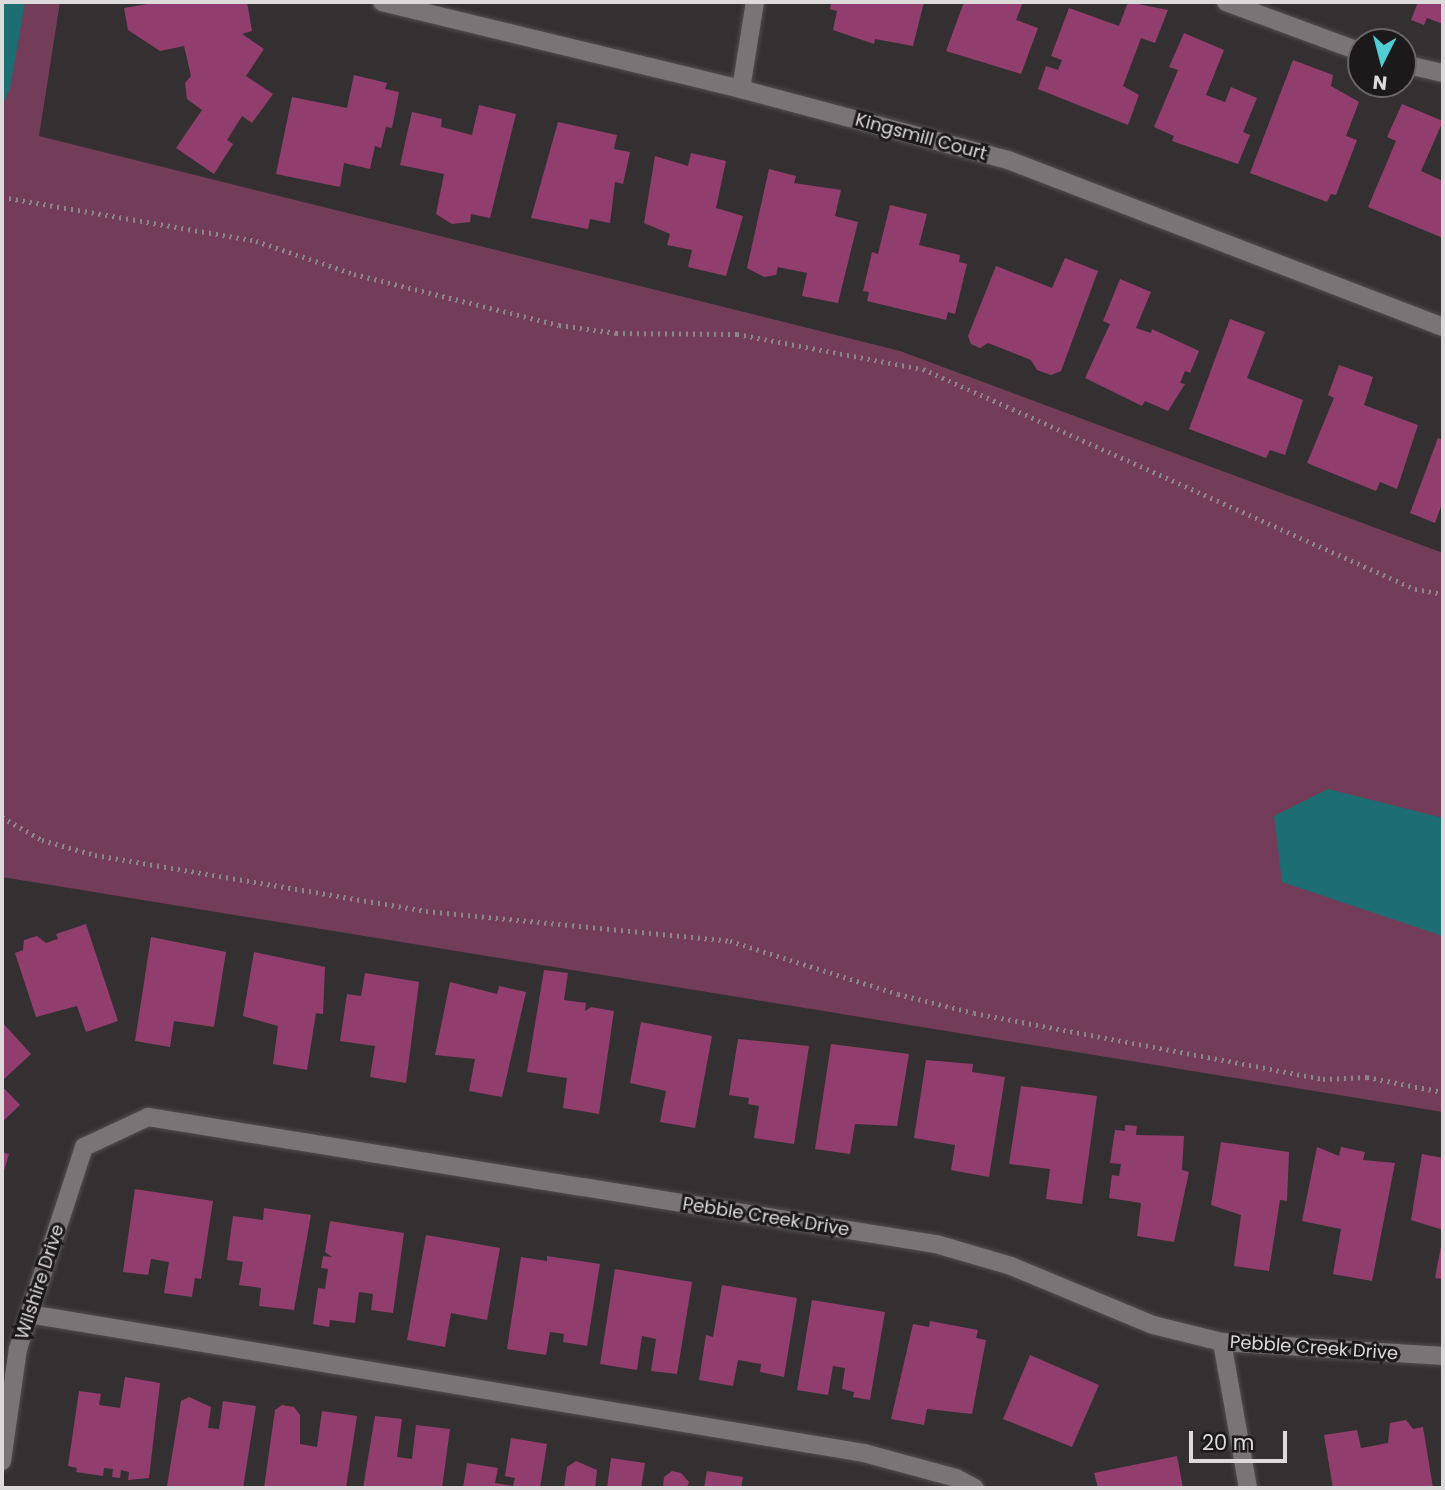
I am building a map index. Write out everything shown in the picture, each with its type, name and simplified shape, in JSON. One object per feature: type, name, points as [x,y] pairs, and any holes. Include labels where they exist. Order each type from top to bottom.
[{"type":"street","name":"Kingsmill Court","points":[[382,2],[741,89],[1008,160],[1443,327]]},
{"type":"street","points":[[741,89],[755,2]]},
{"type":"street","points":[[1226,2],[1347,47]]},
{"type":"street","points":[[1417,67],[1443,73]]},
{"type":"street","name":"Pebble Creek Drive","points":[[85,1147],[148,1117],[936,1244],[1011,1266],[1153,1325],[1222,1342],[1443,1356]]},
{"type":"street","name":"Wilshire Drive","points":[[2,1461],[18,1349],[85,1147]]},
{"type":"street","points":[[29,1314],[864,1453],[956,1478],[975,1488]]},
{"type":"street","points":[[1222,1342],[1248,1488]]},
{"type":"path","points":[[2,197],[256,241],[354,274],[559,325],[616,332],[737,334],[923,369],[1415,589],[1443,594]]},
{"type":"path","points":[[2,817],[42,841],[95,855],[426,911],[730,941],[898,994],[974,1013],[1323,1079],[1367,1077],[1443,1092]]},
{"type":"shaded area","points":[[2,2],[60,2],[39,136],[900,351],[1443,553],[1443,1112],[2,877]]},
{"type":"water","points":[[2,2],[25,2],[10,88],[2,106]]},
{"type":"water","points":[[1328,789],[1443,818],[1443,936],[1282,882],[1274,816]]},
{"type":"building","points":[[159,2],[247,2],[252,31],[242,34],[264,49],[246,76],[273,94],[252,123],[242,116],[227,140],[233,144],[214,174],[176,148],[202,110],[187,99],[185,83],[191,76],[184,46],[160,51],[128,30],[124,8]]},
{"type":"building","points":[[831,2],[924,2],[913,46],[875,39],[874,44],[833,30],[837,11],[830,9]]},
{"type":"building","points":[[964,2],[1023,2],[1016,20],[1038,28],[1021,74],[946,51]]},
{"type":"building","points":[[1128,2],[1168,10],[1155,43],[1141,38],[1123,86],[1139,95],[1128,125],[1038,89],[1046,66],[1058,70],[1062,60],[1051,56],[1069,8],[1119,26]]},
{"type":"building","points":[[1418,2],[1443,2],[1443,24],[1427,18],[1424,25],[1411,20]]},
{"type":"building","points":[[1184,33],[1224,50],[1206,95],[1225,102],[1231,87],[1257,98],[1243,132],[1250,135],[1238,164],[1172,141],[1174,136],[1154,127],[1178,70],[1169,67]]},
{"type":"building","points":[[1293,60],[1333,75],[1331,86],[1347,95],[1347,98],[1359,102],[1346,136],[1357,140],[1336,195],[1331,194],[1327,202],[1250,173]]},
{"type":"building","points":[[354,75],[387,83],[385,89],[399,92],[392,128],[386,127],[381,148],[375,146],[370,169],[344,163],[340,187],[276,174],[292,97],[347,108]]},
{"type":"building","points":[[1402,104],[1443,121],[1421,171],[1443,181],[1443,238],[1368,207],[1396,141],[1387,137]]},
{"type":"building","points":[[479,105],[516,114],[490,218],[471,214],[470,222],[452,224],[436,214],[444,174],[400,165],[412,112],[442,119],[441,127],[472,135]]},
{"type":"building","points":[[558,122],[617,135],[614,149],[630,152],[623,184],[615,182],[610,223],[590,219],[588,229],[531,218]]},
{"type":"building","points":[[691,153],[726,161],[716,208],[743,216],[726,276],[688,267],[692,250],[667,245],[670,234],[644,223],[655,156],[688,166]]},
{"type":"building","points":[[769,169],[796,176],[794,183],[841,190],[835,216],[858,222],[838,303],[802,296],[807,273],[778,267],[776,275],[764,277],[747,268]]},
{"type":"building","points":[[890,205],[927,214],[919,245],[960,255],[959,262],[967,264],[955,314],[948,312],[946,320],[867,301],[869,292],[863,291],[872,252],[878,254]]},
{"type":"building","points":[[1065,258],[1098,271],[1061,371],[1051,375],[1037,370],[1031,360],[988,343],[980,348],[971,344],[968,336],[996,266],[1052,288]]},
{"type":"building","points":[[1120,279],[1151,292],[1136,328],[1151,333],[1152,329],[1199,351],[1190,373],[1185,371],[1180,383],[1185,384],[1168,411],[1145,401],[1142,406],[1085,378],[1110,324],[1103,321]]},
{"type":"building","points":[[1230,319],[1265,332],[1247,378],[1303,400],[1285,455],[1270,450],[1266,458],[1189,429]]},
{"type":"building","points":[[1339,365],[1373,377],[1364,405],[1418,425],[1397,489],[1380,482],[1376,491],[1307,463],[1334,398],[1328,395]]},
{"type":"building","points":[[1438,438],[1443,440],[1443,501],[1435,523],[1410,513]]},
{"type":"building","points":[[86,924],[118,1021],[86,1032],[77,1006],[36,1017],[15,953],[23,950],[24,940],[37,936],[46,943],[58,939],[56,934]]},
{"type":"building","points":[[151,937],[226,952],[214,1027],[174,1021],[170,1047],[135,1041]]},
{"type":"building","points":[[254,952],[325,967],[323,1014],[316,1013],[307,1070],[273,1064],[278,1026],[243,1016]]},
{"type":"building","points":[[544,970],[568,973],[564,1000],[586,1003],[585,1011],[591,1007],[614,1011],[599,1114],[563,1108],[567,1078],[527,1072]]},
{"type":"building","points":[[365,973],[419,982],[406,1083],[370,1077],[375,1046],[340,1041],[347,994],[361,996]]},
{"type":"building","points":[[450,982],[497,994],[499,986],[526,992],[502,1097],[469,1091],[475,1059],[435,1055]]},
{"type":"building","points":[[2,1022],[31,1054],[2,1081]]},
{"type":"building","points":[[641,1022],[712,1036],[695,1128],[660,1122],[666,1091],[630,1083]]},
{"type":"building","points":[[738,1039],[809,1046],[794,1144],[754,1138],[759,1106],[748,1104],[749,1098],[729,1095]]},
{"type":"building","points":[[831,1044],[909,1054],[897,1126],[855,1124],[850,1154],[815,1149]]},
{"type":"building","points":[[926,1060],[973,1064],[972,1072],[1005,1077],[989,1177],[951,1170],[955,1145],[914,1138]]},
{"type":"building","points":[[2,1086],[20,1105],[2,1122]]},
{"type":"building","points":[[1021,1086],[1097,1096],[1082,1204],[1046,1199],[1050,1169],[1009,1164]]},
{"type":"building","points":[[1125,1125],[1137,1126],[1136,1135],[1184,1136],[1182,1170],[1189,1172],[1174,1242],[1137,1236],[1141,1203],[1109,1198],[1112,1175],[1119,1176],[1121,1164],[1110,1163],[1115,1130],[1125,1131]]},
{"type":"building","points":[[1221,1142],[1289,1152],[1287,1201],[1280,1200],[1269,1271],[1234,1266],[1241,1215],[1211,1205]]},
{"type":"building","points":[[1317,1147],[1339,1156],[1341,1147],[1365,1152],[1363,1160],[1395,1163],[1372,1281],[1333,1274],[1341,1229],[1302,1221]]},
{"type":"building","points":[[2,1152],[9,1154],[2,1177]]},
{"type":"building","points":[[1422,1154],[1443,1158],[1443,1230],[1411,1220]]},
{"type":"building","points":[[135,1189],[213,1201],[201,1279],[195,1278],[192,1297],[164,1293],[169,1262],[151,1259],[148,1275],[123,1272]]},
{"type":"building","points":[[264,1208],[311,1215],[294,1310],[259,1306],[261,1288],[239,1285],[243,1262],[227,1260],[233,1216],[263,1220]]},
{"type":"building","points":[[330,1221],[404,1233],[393,1313],[371,1310],[373,1294],[359,1292],[355,1323],[330,1320],[329,1327],[313,1324],[318,1288],[325,1289],[328,1269],[321,1268],[323,1256],[332,1257],[325,1252]]},
{"type":"building","points":[[426,1235],[500,1248],[487,1320],[451,1313],[445,1347],[407,1340]]},
{"type":"building","points":[[1443,1241],[1443,1279],[1435,1278]]},
{"type":"building","points":[[547,1256],[600,1264],[587,1346],[563,1342],[564,1334],[550,1332],[546,1355],[507,1349],[521,1257],[547,1261]]},
{"type":"building","points":[[615,1269],[692,1282],[677,1374],[651,1371],[656,1339],[642,1336],[637,1370],[600,1364]]},
{"type":"building","points":[[722,1285],[797,1298],[784,1377],[760,1372],[761,1364],[738,1360],[733,1386],[699,1380],[706,1335],[713,1337]]},
{"type":"building","points":[[812,1300],[885,1312],[870,1400],[853,1397],[854,1392],[842,1389],[845,1368],[833,1366],[828,1395],[797,1390]]},
{"type":"building","points":[[930,1321],[978,1330],[976,1338],[986,1340],[972,1414],[927,1409],[924,1425],[891,1419],[913,1324],[929,1327]]},
{"type":"building","points":[[1030,1355],[1099,1385],[1072,1447],[1003,1419]]},
{"type":"building","points":[[125,1377],[160,1383],[149,1478],[128,1480],[129,1472],[121,1470],[120,1478],[112,1477],[113,1469],[104,1468],[103,1476],[76,1472],[77,1468],[68,1466],[79,1391],[101,1394],[99,1405],[120,1408]]},
{"type":"building","points":[[189,1397],[211,1407],[208,1428],[219,1429],[223,1401],[256,1406],[243,1488],[167,1486],[181,1401]]},
{"type":"building","points":[[282,1405],[294,1407],[300,1415],[300,1444],[317,1447],[322,1411],[357,1416],[346,1488],[264,1488],[275,1410]]},
{"type":"building","points":[[375,1416],[402,1419],[397,1457],[412,1459],[416,1425],[450,1429],[442,1488],[363,1488]]},
{"type":"building","points":[[1406,1420],[1413,1429],[1423,1427],[1433,1488],[1333,1488],[1324,1435],[1357,1430],[1361,1448],[1388,1443],[1390,1423]]},
{"type":"building","points":[[511,1438],[547,1444],[540,1488],[463,1488],[467,1463],[498,1468],[495,1483],[513,1486],[515,1478],[505,1476]]},
{"type":"building","points":[[1177,1456],[1183,1488],[1098,1488],[1094,1473]]},
{"type":"building","points":[[611,1458],[645,1463],[641,1488],[607,1488]]},
{"type":"building","points":[[576,1461],[597,1470],[595,1488],[564,1488],[567,1467]]},
{"type":"building","points":[[672,1471],[681,1473],[689,1482],[687,1488],[663,1488],[664,1477]]},
{"type":"building","points":[[707,1471],[743,1477],[741,1488],[704,1488]]}]
